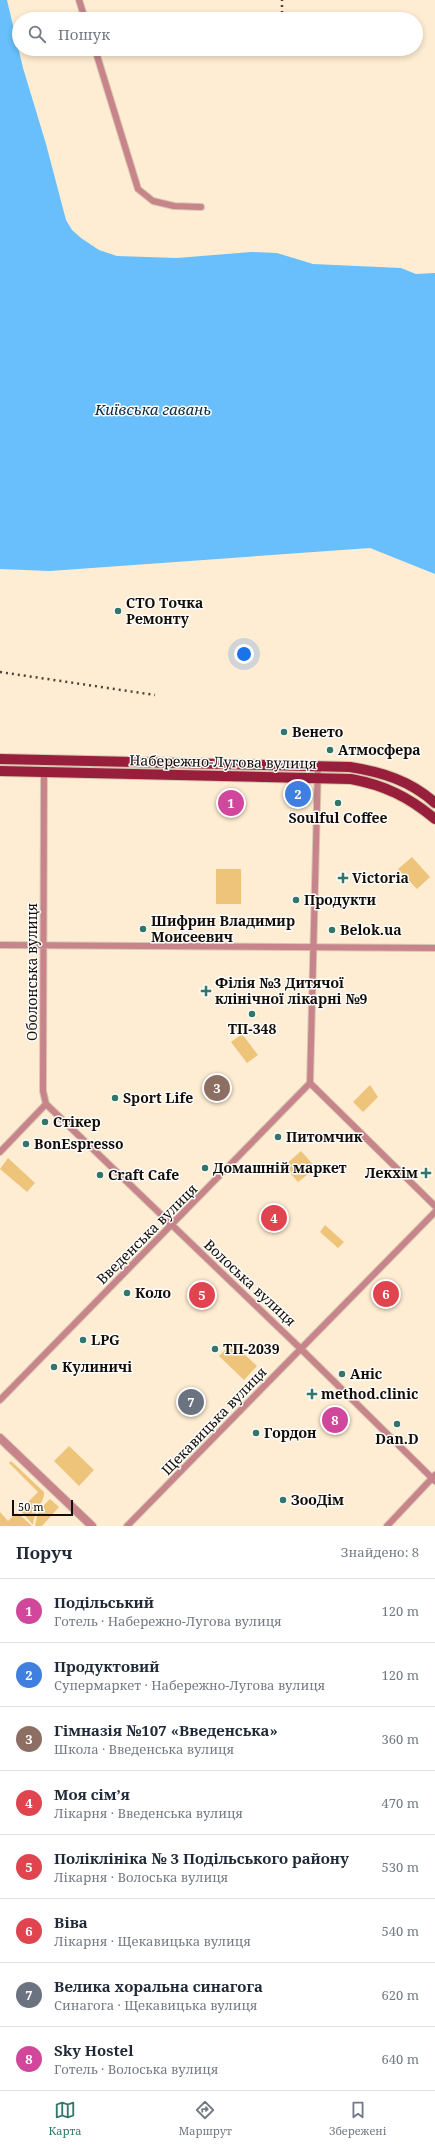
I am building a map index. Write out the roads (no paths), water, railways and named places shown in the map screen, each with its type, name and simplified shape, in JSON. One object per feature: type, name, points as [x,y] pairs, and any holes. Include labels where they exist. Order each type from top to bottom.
[{"type":"main road","name":"Набережно-Лугова вулиця","points":[[0,759],[350,766],[393,777],[420,791],[435,803]]},
{"type":"main road","name":"Набережно-Лугова вулиця","points":[[0,771],[351,779],[386,787],[411,800],[435,819]]},
{"type":"street","points":[[79,0],[83,12]]},
{"type":"street","points":[[96,56],[138,189],[153,201],[174,206],[201,207]]},
{"type":"street","points":[[318,765],[310,1083],[435,1206]]},
{"type":"street","name":"Оболонська вулиця","points":[[44,772],[43,1091],[46,1104]]},
{"type":"street","points":[[0,945],[435,948]]},
{"type":"street","name":"Введенська вулиця","points":[[0,1400],[172,1226],[310,1083]]},
{"type":"street","points":[[0,1152],[46,1104]]},
{"type":"street","name":"Волоська вулиця","points":[[46,1104],[434,1478]]},
{"type":"street","name":"Щекавицька вулиця","points":[[127,1526],[435,1212]]},
{"type":"street","points":[[0,1438],[92,1526]]},
{"type":"street","points":[[387,1526],[434,1478]]},
{"type":"water","name":"Київська гавань","points":[[0,0],[7,0],[12,21],[12,56],[20,56],[66,220],[72,230],[99,250],[117,256],[177,258],[251,252],[277,253],[313,264],[401,268],[416,274],[435,273],[435,574],[370,548],[50,571],[0,569]]},
{"type":"railway","points":[[282,0],[282,12]]},
{"type":"railway","points":[[0,672],[155,695]]},
{"type":"place","name":"СТО Точка Ремонту","points":[[118,611]]},
{"type":"place","name":"Венето","points":[[284,732]]},
{"type":"place","name":"Атмосфера","points":[[330,750]]},
{"type":"place","name":"Продуктовий","points":[[298,794]]},
{"type":"place","name":"Подільський","points":[[231,803]]},
{"type":"place","name":"Soulful Coffee","points":[[338,803]]},
{"type":"place","name":"Victoria","points":[[343,878]]},
{"type":"place","name":"Продукти","points":[[296,900]]},
{"type":"place","name":"Шифрин Владимир Моисеевич","points":[[143,929]]},
{"type":"place","name":"Belok.ua","points":[[332,930]]},
{"type":"place","name":"Філія №3 Дитячої клінічної лікарні №9","points":[[206,991]]},
{"type":"place","name":"ТП-348","points":[[252,1014]]},
{"type":"place","name":"Гімназія №107 «Введенська»","points":[[217,1088]]},
{"type":"place","name":"Sport Life","points":[[115,1098]]},
{"type":"place","name":"Стікер","points":[[45,1122]]},
{"type":"place","name":"Питомчик","points":[[278,1137]]},
{"type":"place","name":"BonEspresso","points":[[26,1144]]},
{"type":"place","name":"Домашній маркет","points":[[205,1168]]},
{"type":"place","name":"Лекхім","points":[[426,1173]]},
{"type":"place","name":"Craft Cafe","points":[[100,1175]]},
{"type":"place","name":"Моя сім’я","points":[[274,1218]]},
{"type":"place","name":"Коло","points":[[127,1293]]},
{"type":"place","name":"Віва","points":[[386,1294]]},
{"type":"place","name":"Поліклініка № 3 Подільського району","points":[[202,1295]]},
{"type":"place","name":"LPG","points":[[83,1340]]},
{"type":"place","name":"ТП-2039","points":[[215,1349]]},
{"type":"place","name":"Кулиничі","points":[[54,1367]]},
{"type":"place","name":"Аніс","points":[[342,1374]]},
{"type":"place","name":"method.clinic","points":[[312,1394]]},
{"type":"place","name":"Велика хоральна синагога","points":[[191,1402]]},
{"type":"place","name":"Sky Hostel","points":[[335,1420]]},
{"type":"place","name":"Dan.D","points":[[397,1424]]},
{"type":"place","name":"Гордон","points":[[256,1433]]},
{"type":"place","name":"ЗооДім","points":[[283,1500]]}]
